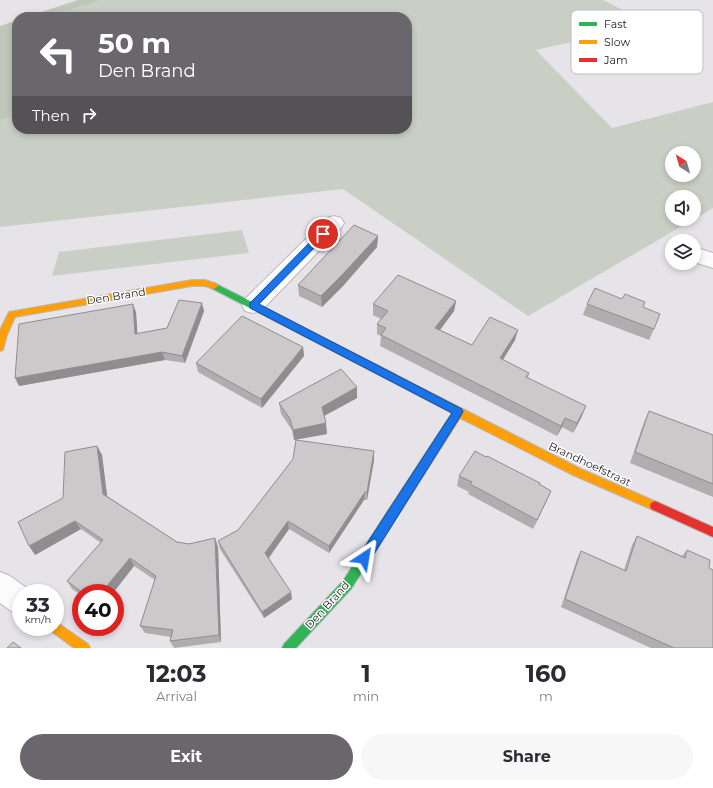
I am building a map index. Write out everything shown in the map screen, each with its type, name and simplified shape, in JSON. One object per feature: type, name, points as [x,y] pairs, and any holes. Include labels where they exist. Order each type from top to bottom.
[{"type":"street","points":[[253,305],[334,223]]},
{"type":"street","points":[[701,257],[713,261]]},
{"type":"street","name":"Den Brand","points":[[0,347],[2,335],[12,314],[192,283],[205,283],[221,288],[458,412],[347,585],[288,648]]},
{"type":"street","name":"Brandhoefstraat","points":[[458,412],[577,472],[713,532]]},
{"type":"street","points":[[0,586],[12,595]]},
{"type":"street","points":[[64,634],[84,648]]},
{"type":"shaded area","points":[[103,0],[603,0],[623,10],[571,10],[571,42],[536,50],[612,128],[713,102],[713,208],[701,215],[701,190],[665,190],[665,226],[682,226],[668,234],[665,234],[665,236],[528,316],[343,189],[0,227],[0,120],[12,117],[12,134],[412,134],[412,12],[63,12]]},
{"type":"shaded area","points":[[242,230],[249,253],[52,276],[59,252]]},
{"type":"green space","points":[[78,0],[103,0],[63,12],[41,12]]},
{"type":"green space","points":[[12,22],[12,117],[0,120],[0,26]]},
{"type":"building","points":[[354,225],[378,236],[321,296],[298,285]]},
{"type":"building","points":[[398,275],[456,301],[435,328],[472,345],[490,317],[518,330],[500,358],[529,373],[526,377],[586,406],[577,423],[565,418],[561,426],[381,335],[386,328],[377,324],[388,311],[373,304]]},
{"type":"building","points":[[595,288],[622,299],[625,294],[645,302],[643,307],[660,314],[654,329],[587,304]]},
{"type":"building","points":[[179,300],[202,303],[182,356],[162,352],[15,378],[19,324],[133,304],[135,334],[167,328]]},
{"type":"building","points":[[242,316],[303,347],[261,399],[196,363]]},
{"type":"building","points":[[341,369],[357,387],[322,407],[326,423],[293,430],[290,419],[279,403]]},
{"type":"building","points":[[649,411],[713,435],[713,484],[635,452]]},
{"type":"building","points":[[296,440],[374,451],[367,492],[365,492],[329,546],[288,521],[265,553],[291,592],[262,612],[218,541],[238,530],[249,516],[293,459]]},
{"type":"building","points":[[97,446],[103,494],[177,542],[189,544],[215,538],[219,635],[170,641],[173,630],[140,626],[156,576],[130,558],[108,584],[72,585],[67,581],[103,540],[75,521],[29,546],[18,522],[63,498],[65,452]]},
{"type":"building","points":[[475,451],[540,483],[539,484],[551,491],[537,520],[470,484],[472,482],[459,476]]},
{"type":"building","points":[[637,536],[685,558],[687,550],[710,560],[709,568],[713,570],[713,648],[674,648],[565,599],[581,551],[626,571]]},
{"type":"building","points":[[13,642],[21,648],[7,648]]},
{"type":"traffic: fast","points":[[214,286],[392,377]]},
{"type":"traffic: fast","points":[[288,648],[347,585],[393,513]]},
{"type":"traffic: slow","points":[[0,347],[2,335],[12,314],[192,283],[205,283],[214,286]]},
{"type":"traffic: slow","points":[[392,377],[458,412],[393,513]]},
{"type":"traffic: slow","points":[[458,412],[577,472],[655,506]]},
{"type":"traffic: slow","points":[[64,634],[84,648]]},
{"type":"traffic: jam","points":[[655,506],[713,532]]},
{"type":"route","points":[[323,234],[253,305],[458,412],[364,558]]}]
